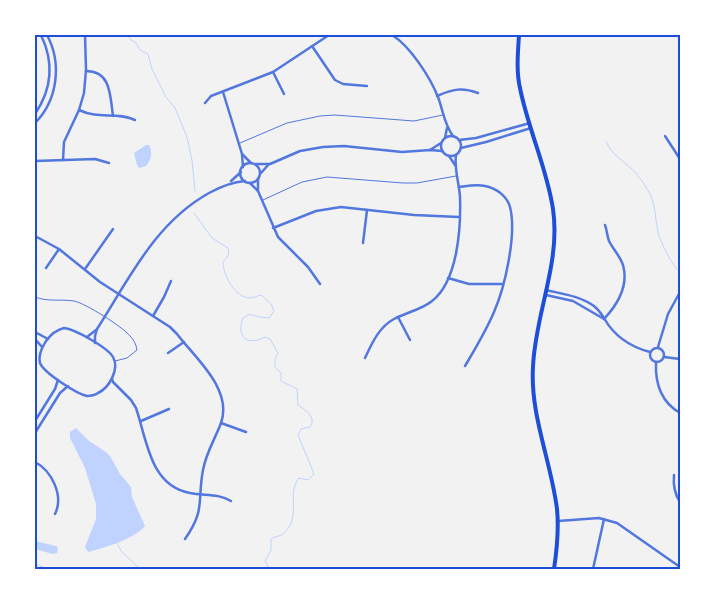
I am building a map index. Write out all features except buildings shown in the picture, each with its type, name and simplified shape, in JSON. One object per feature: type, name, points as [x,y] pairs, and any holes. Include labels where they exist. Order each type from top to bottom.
[{"type":"main road","points":[[519,35],[518,77],[549,190],[555,223],[554,246],[534,355],[533,388],[534,403],[556,499],[558,542],[554,569]]},
{"type":"street","points":[[35,114],[49,82],[49,58],[41,35]]},
{"type":"street","points":[[35,123],[46,109],[55,84],[55,57],[47,35]]},
{"type":"street","points":[[62,160],[64,142],[79,110],[84,93],[86,71],[85,35]]},
{"type":"street","points":[[205,103],[211,96],[273,72],[329,35]]},
{"type":"street","points":[[394,36],[419,64],[437,96],[447,128],[459,140],[476,138],[530,123]]},
{"type":"street","points":[[312,46],[336,80],[343,84],[367,86]]},
{"type":"street","points":[[86,71],[98,72],[105,79],[113,116]]},
{"type":"street","points":[[273,72],[284,94]]},
{"type":"street","points":[[437,96],[458,88],[469,89],[478,93]]},
{"type":"street","points":[[86,337],[97,329],[146,251],[170,223],[198,200],[230,183],[241,172],[243,167],[242,154],[223,92]]},
{"type":"street","points":[[79,110],[93,116],[125,116],[135,120]]},
{"type":"street","points":[[430,150],[445,138],[447,128]]},
{"type":"street","points":[[365,358],[378,334],[386,325],[398,317],[424,307],[433,301],[446,286],[457,242],[459,187],[455,165],[456,155],[461,148],[531,128]]},
{"type":"street","points":[[445,138],[453,136]]},
{"type":"street","points":[[664,136],[680,159]]},
{"type":"street","points":[[459,140],[461,148]]},
{"type":"street","points":[[441,143],[442,151]]},
{"type":"street","points":[[320,284],[300,259],[284,244],[273,228],[258,191],[260,174],[270,164],[300,151],[344,146],[402,152],[442,151],[449,156],[455,165]]},
{"type":"street","points":[[242,154],[251,163],[270,164]]},
{"type":"street","points":[[449,156],[456,155]]},
{"type":"street","points":[[35,161],[95,160],[109,164]]},
{"type":"street","points":[[243,167],[251,163]]},
{"type":"street","points":[[256,164],[260,169],[260,174]]},
{"type":"street","points":[[241,172],[244,181]]},
{"type":"street","points":[[250,183],[258,179]]},
{"type":"street","points":[[230,183],[244,181],[250,183],[258,191]]},
{"type":"street","points":[[459,187],[487,186],[501,194],[510,208],[512,230],[504,284],[490,321],[465,366]]},
{"type":"street","points":[[273,228],[302,216],[329,208],[358,208],[414,215],[459,217]]},
{"type":"street","points":[[363,243],[367,210]]},
{"type":"street","points":[[604,319],[616,304],[623,290],[624,282],[622,263],[609,240],[605,225]]},
{"type":"street","points":[[85,269],[113,229]]},
{"type":"street","points":[[35,236],[59,248],[100,282],[170,326],[216,384],[223,407],[220,423],[204,464],[198,516],[184,539]]},
{"type":"street","points":[[46,268],[59,248]]},
{"type":"street","points":[[448,278],[469,284],[504,284]]},
{"type":"street","points":[[153,316],[164,298],[171,281]]},
{"type":"street","points":[[546,292],[581,298],[601,312],[604,319]]},
{"type":"street","points":[[546,292],[575,302],[604,319],[629,344],[650,352]]},
{"type":"street","points":[[658,347],[668,314],[680,292]]},
{"type":"street","points":[[398,317],[410,340]]},
{"type":"street","points":[[64,328],[86,337],[110,353],[115,362],[115,372],[106,387],[96,395],[88,396],[46,372],[40,358],[42,347],[48,338],[55,331],[64,328]]},
{"type":"street","points":[[95,343],[97,329]]},
{"type":"street","points":[[35,332],[48,338]]},
{"type":"street","points":[[35,339],[42,347]]},
{"type":"street","points":[[168,353],[184,342]]},
{"type":"street","points":[[664,358],[663,350],[658,347],[653,348],[650,352],[650,358],[656,362],[664,358],[680,360]]},
{"type":"street","points":[[656,362],[657,381],[660,392],[666,402],[680,413]]},
{"type":"street","points":[[112,378],[117,387],[131,400],[141,421],[158,473],[164,480],[174,488],[182,491],[224,497],[231,502]]},
{"type":"street","points":[[35,421],[55,389],[58,380]]},
{"type":"street","points":[[35,433],[60,393],[68,386]]},
{"type":"street","points":[[106,387],[117,387]]},
{"type":"street","points":[[141,421],[169,409]]},
{"type":"street","points":[[220,423],[246,432]]},
{"type":"street","points":[[35,462],[44,469],[54,484],[59,500],[55,514]]},
{"type":"street","points":[[674,475],[676,496],[680,502]]},
{"type":"street","points":[[593,569],[604,519]]},
{"type":"street","points":[[558,521],[604,519],[617,523],[680,567]]},
{"type":"lane","points":[[239,143],[271,129],[304,118],[335,115],[414,121],[443,115]]},
{"type":"lane","points":[[262,201],[302,182],[327,177],[417,183],[457,176]]},
{"type":"lane","points":[[35,297],[41,300],[74,301],[92,310],[129,334],[137,350],[126,358],[115,362]]},
{"type":"water","points":[[149,145],[150,148],[150,159],[146,166],[139,168],[134,153]]},
{"type":"water","points":[[76,428],[89,441],[110,456],[120,474],[131,487],[132,497],[145,526],[126,539],[88,552],[85,547],[96,519],[96,504],[85,468],[70,438],[70,432]]},
{"type":"water","points":[[35,541],[56,546],[58,548],[57,553],[52,554],[36,549]]},
{"type":"waterway","points":[[127,35],[136,43],[140,50],[148,54],[152,69],[166,97],[175,108],[187,137],[192,160],[195,191]]},
{"type":"waterway","points":[[606,141],[614,153],[637,175],[650,194],[659,236],[670,260],[680,273]]},
{"type":"waterway","points":[[194,213],[212,238],[228,248],[227,257],[223,262],[225,273],[235,290],[244,297],[249,298],[261,295],[271,304],[274,311],[269,318],[250,314],[243,318],[241,324],[242,335],[248,340],[253,341],[265,337],[270,339],[278,353],[275,359],[275,367],[281,373],[281,381],[297,389],[298,405],[309,414],[312,420],[310,427],[301,429],[298,435],[314,474],[308,480],[299,478],[295,484],[292,520],[284,533],[271,539],[271,550],[265,561],[269,569]]},
{"type":"waterway","points":[[116,542],[122,552],[140,569]]},
{"type":"waterway","points":[[35,564],[48,569]]}]
